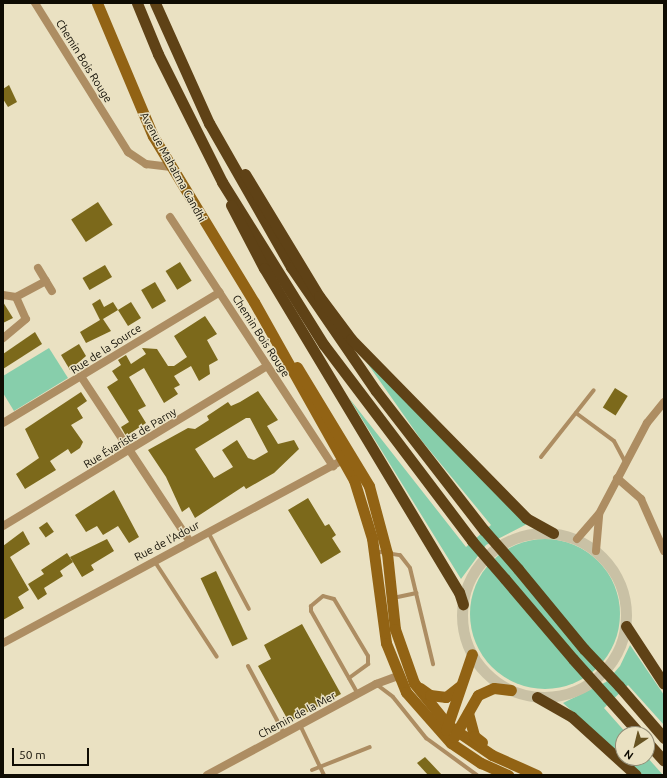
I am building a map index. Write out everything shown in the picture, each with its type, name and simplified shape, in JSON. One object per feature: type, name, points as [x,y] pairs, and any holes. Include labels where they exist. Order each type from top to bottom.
[{"type":"highway","points":[[137,3],[158,54],[222,182],[324,345],[472,541],[573,659],[633,726]]},
{"type":"highway","points":[[155,3],[175,52],[209,123],[295,274],[367,378],[484,530],[584,649],[664,738]]},
{"type":"highway","points":[[175,52],[281,236],[351,338],[526,518],[553,533]]},
{"type":"highway","points":[[222,182],[234,214],[264,268],[459,592],[463,604]]},
{"type":"highway","points":[[626,626],[664,684]]},
{"type":"highway","points":[[537,697],[572,717],[636,775]]},
{"type":"highway","points":[[655,751],[664,761]]},
{"type":"main road","name":"Avenue Mahatma Gandhi","points":[[97,3],[133,94],[171,167],[254,302],[364,475],[382,532],[380,553],[386,643],[398,676],[406,692],[447,739],[481,763],[508,775]]},
{"type":"main road","name":"Avenue Mahatma Gandhi","points":[[254,302],[343,460],[364,504],[372,538],[380,553],[383,589],[391,599],[402,655],[414,683],[426,700],[448,725],[504,760],[537,775]]},
{"type":"main road","name":"Avenue Mahatma Gandhi","points":[[343,460],[354,469],[382,532]]},
{"type":"main road","points":[[447,739],[448,725],[472,654]]},
{"type":"main road","points":[[398,676],[406,678],[415,695],[426,700]]},
{"type":"main road","points":[[414,683],[439,698],[453,694],[462,684]]},
{"type":"main road","points":[[447,739],[458,732],[473,701],[484,692],[494,688],[511,690]]},
{"type":"main road","points":[[468,713],[474,736],[504,760]]},
{"type":"street","name":"Chemin Bois Rouge","points":[[35,3],[128,152],[146,164],[171,167]]},
{"type":"street","name":"Chemin Bois Rouge","points":[[170,217],[333,466]]},
{"type":"street","points":[[38,268],[52,291]]},
{"type":"street","points":[[3,295],[16,297],[46,281]]},
{"type":"street","name":"Rue de la Source","points":[[3,423],[82,378],[220,292]]},
{"type":"street","points":[[3,338],[26,318],[16,297]]},
{"type":"street","name":"Rue Évariste de Parny","points":[[3,526],[131,451],[267,366]]},
{"type":"street","points":[[82,378],[190,542]]},
{"type":"street","points":[[577,539],[599,514],[647,422],[664,402]]},
{"type":"street","name":"Rue de l'Adour","points":[[3,643],[343,460]]},
{"type":"street","points":[[617,478],[640,499],[664,551]]},
{"type":"street","points":[[596,551],[599,514]]},
{"type":"street","name":"Chemin de la Mer","points":[[207,775],[376,684],[398,676]]},
{"type":"lane","points":[[541,457],[594,390]]},
{"type":"lane","points":[[576,413],[614,441],[625,462]]},
{"type":"lane","points":[[208,532],[249,609]]},
{"type":"lane","points":[[380,553],[400,555],[406,561],[416,593],[433,664]]},
{"type":"lane","points":[[154,561],[217,657]]},
{"type":"lane","points":[[391,599],[416,593]]},
{"type":"lane","points":[[349,678],[365,668],[368,656],[334,599],[323,596],[311,611],[358,695]]},
{"type":"lane","points":[[248,666],[284,734]]},
{"type":"lane","points":[[376,684],[400,705],[426,738],[477,775]]},
{"type":"lane","points":[[400,705],[406,692]]},
{"type":"lane","points":[[300,725],[322,766],[324,775]]},
{"type":"lane","points":[[312,770],[370,747]]},
{"type":"green space","points":[[49,348],[68,378],[14,411],[3,393],[3,376]]},
{"type":"green space","points":[[365,360],[527,524],[486,545],[461,579],[349,398],[466,547],[491,525],[422,441]]},
{"type":"green space","points":[[545,539],[567,542],[587,552],[598,561],[607,572],[617,592],[620,614],[617,636],[607,656],[598,667],[587,676],[567,686],[545,689],[523,686],[503,676],[492,667],[483,656],[473,636],[470,614],[473,592],[483,572],[492,561],[503,552],[523,542]]},
{"type":"green space","points":[[630,645],[664,695],[664,725],[628,685],[604,708],[620,726],[615,726],[615,750],[563,703],[606,682],[620,666]]},
{"type":"green space","points":[[633,766],[655,766],[663,775],[643,775]]},
{"type":"building","points":[[9,85],[17,102],[8,107],[3,99],[3,89]]},
{"type":"building","points":[[98,202],[113,225],[86,242],[71,219]]},
{"type":"building","points":[[180,262],[192,281],[177,290],[166,271]]},
{"type":"building","points":[[105,265],[112,277],[89,290],[82,278]]},
{"type":"building","points":[[155,282],[166,301],[152,309],[141,290]]},
{"type":"building","points":[[100,299],[104,307],[113,302],[118,310],[103,319],[111,331],[86,343],[80,332],[100,320],[92,304]]},
{"type":"building","points":[[3,302],[13,318],[3,323]]},
{"type":"building","points":[[131,302],[141,318],[128,326],[118,310]]},
{"type":"building","points":[[205,316],[217,334],[207,340],[218,360],[209,365],[210,374],[199,381],[191,366],[174,376],[180,385],[174,388],[178,394],[164,403],[144,368],[129,377],[146,406],[138,410],[146,423],[126,436],[121,427],[129,422],[107,387],[118,380],[112,371],[121,365],[118,360],[126,355],[131,364],[146,354],[142,348],[157,349],[168,366],[174,366],[187,357],[174,336]]},
{"type":"building","points":[[35,332],[42,344],[3,369],[3,354]]},
{"type":"building","points":[[79,344],[86,356],[70,370],[61,355]]},
{"type":"building","points":[[615,388],[628,396],[616,415],[603,408]]},
{"type":"building","points":[[258,391],[278,420],[267,426],[278,444],[294,440],[299,449],[274,473],[246,489],[244,486],[195,518],[189,507],[182,512],[166,477],[148,450],[188,428],[195,429],[209,420],[207,416],[228,402],[231,406]],"holes":[[[246,418],[250,418],[268,452],[254,460],[248,458],[237,440],[222,450],[233,467],[214,478],[195,449]]]},
{"type":"building","points":[[81,392],[87,401],[77,408],[83,418],[71,425],[83,442],[80,448],[71,454],[68,449],[50,461],[56,470],[25,489],[16,474],[39,458],[25,429]]},
{"type":"building","points":[[114,490],[139,537],[129,543],[118,526],[103,535],[97,526],[86,532],[75,515]]},
{"type":"building","points":[[308,498],[325,526],[329,524],[336,535],[332,538],[341,552],[321,564],[288,510]]},
{"type":"building","points":[[47,522],[54,532],[46,538],[39,528]]},
{"type":"building","points":[[23,531],[30,544],[10,557],[29,590],[18,597],[24,608],[3,620],[3,546]]},
{"type":"building","points":[[107,539],[114,551],[91,565],[94,570],[82,577],[70,557]]},
{"type":"building","points":[[67,553],[73,562],[60,571],[63,576],[44,588],[47,594],[38,600],[28,584],[44,574],[41,570]]},
{"type":"building","points":[[216,571],[248,639],[232,646],[201,578]]},
{"type":"building","points":[[302,624],[341,694],[289,722],[258,666],[271,659],[264,645]]},
{"type":"building","points":[[425,757],[442,775],[428,775],[417,763]]},
{"type":"tunnel","points":[[552,533],[568,536],[583,542],[596,551],[608,563],[617,576],[623,591],[626,615],[625,631],[617,654],[608,667],[596,679],[583,688],[568,694],[552,697],[536,697],[520,694],[498,684],[475,661],[468,647],[463,631],[462,607],[465,591],[475,569],[498,546],[512,539],[528,534],[552,533]]}]
